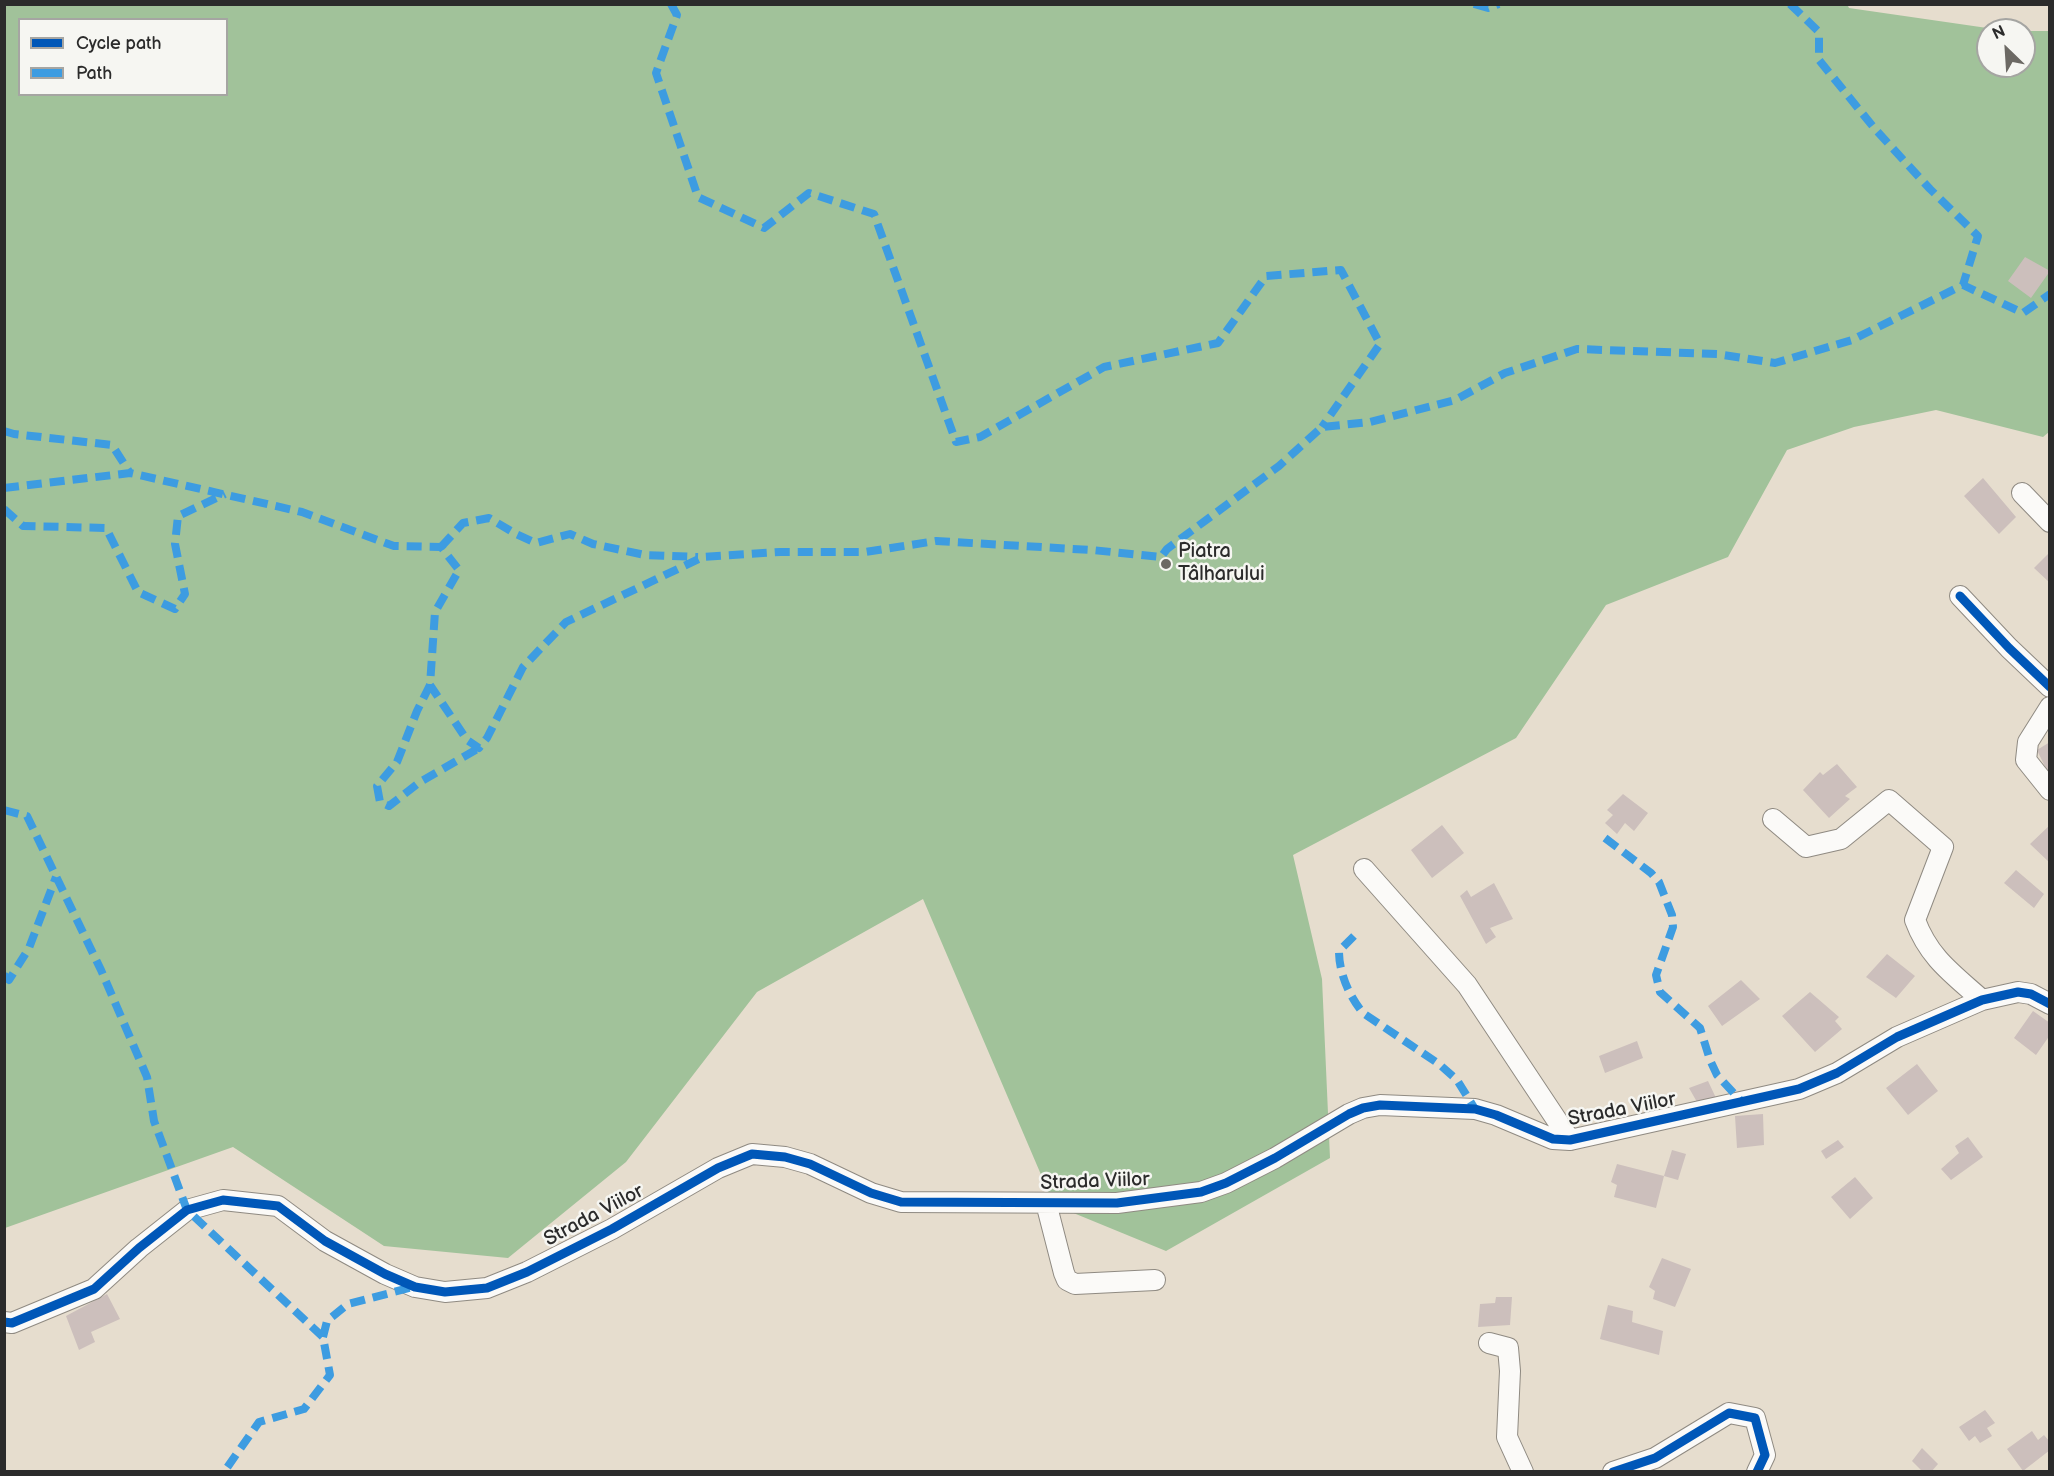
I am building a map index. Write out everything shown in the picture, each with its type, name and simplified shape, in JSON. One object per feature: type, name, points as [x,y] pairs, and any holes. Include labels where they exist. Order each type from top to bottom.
[{"type":"street","points":[[2022,493],[2049,522]]},
{"type":"street","points":[[1960,596],[2008,648],[2049,687]]},
{"type":"street","points":[[2049,707],[2028,742],[2026,760],[2049,790]]},
{"type":"street","points":[[1773,819],[1806,847],[1841,839],[1889,800],[1943,847],[1915,920],[1923,940],[1937,959],[1982,1000]]},
{"type":"street","points":[[1364,868],[1467,985],[1570,1140]]},
{"type":"street","name":"Strada Viilor","points":[[4,1322],[12,1323],[94,1289],[139,1248],[187,1210],[223,1200],[278,1206],[325,1241],[385,1274],[415,1287],[445,1292],[487,1288],[527,1272],[612,1228],[718,1168],[752,1154],[785,1157],[802,1162],[871,1193],[901,1202],[1117,1203],[1201,1192],[1226,1183],[1349,1114],[1364,1108],[1380,1106],[1475,1109],[1496,1115],[1553,1139],[1570,1140],[1799,1089],[1820,1082],[1897,1037],[1982,1000],[2018,992],[2031,994],[2049,1004]]},
{"type":"street","points":[[1046,1203],[1064,1273],[1068,1280],[1075,1284],[1155,1280]]},
{"type":"street","points":[[1489,1343],[1508,1348],[1510,1371],[1507,1437],[1523,1472]]},
{"type":"street","points":[[1613,1472],[1655,1458],[1729,1413],[1755,1418],[1765,1455],[1757,1472]]},
{"type":"green space","points":[[1847,4],[1849,8],[1976,26],[1976,78],[2036,78],[2036,31],[2049,31],[2049,432],[2043,437],[1936,410],[1854,427],[1787,450],[1728,557],[1606,605],[1516,738],[1293,855],[1322,979],[1330,1158],[1166,1251],[1054,1205],[923,899],[757,992],[626,1162],[508,1258],[384,1246],[233,1147],[5,1228],[4,5]]},
{"type":"building","points":[[2025,257],[2050,271],[2031,298],[2008,281]]},
{"type":"building","points":[[1983,478],[2016,517],[1999,534],[1964,496]]},
{"type":"building","points":[[2050,552],[2050,583],[2034,568]]},
{"type":"building","points":[[2050,742],[2050,777],[2037,750]]},
{"type":"building","points":[[1837,764],[1857,787],[1845,796],[1850,799],[1829,818],[1803,790],[1820,772],[1823,775]]},
{"type":"building","points":[[1623,794],[1648,813],[1634,831],[1625,823],[1617,834],[1605,823],[1613,815],[1607,810]]},
{"type":"building","points":[[1442,825],[1464,853],[1432,878],[1411,850]]},
{"type":"building","points":[[2050,825],[2050,863],[2030,844]]},
{"type":"building","points":[[2016,870],[2044,894],[2034,908],[2004,883]]},
{"type":"building","points":[[1494,883],[1513,919],[1490,928],[1496,937],[1486,944],[1460,896],[1467,890],[1471,897]]},
{"type":"building","points":[[1887,954],[1915,976],[1896,998],[1866,977]]},
{"type":"building","points":[[1741,980],[1760,999],[1722,1026],[1708,1006]]},
{"type":"building","points":[[1810,992],[1839,1017],[1835,1021],[1842,1029],[1815,1052],[1782,1016]]},
{"type":"building","points":[[2033,1011],[2050,1023],[2050,1035],[2036,1055],[2014,1038]]},
{"type":"building","points":[[1637,1041],[1643,1058],[1605,1073],[1599,1056]]},
{"type":"building","points":[[1917,1064],[1938,1091],[1908,1115],[1886,1088]]},
{"type":"building","points":[[1708,1081],[1716,1098],[1697,1102],[1689,1088]]},
{"type":"building","points":[[1763,1114],[1764,1145],[1737,1148],[1735,1116]]},
{"type":"building","points":[[1968,1137],[1983,1157],[1951,1180],[1941,1169],[1959,1153],[1955,1146]]},
{"type":"building","points":[[1838,1140],[1844,1147],[1826,1159],[1821,1151]]},
{"type":"building","points":[[1672,1150],[1686,1154],[1678,1180],[1664,1176]]},
{"type":"building","points":[[1617,1164],[1664,1176],[1656,1208],[1614,1197],[1617,1185],[1611,1182]]},
{"type":"building","points":[[1855,1177],[1873,1198],[1850,1219],[1831,1197]]},
{"type":"building","points":[[1662,1258],[1691,1269],[1675,1307],[1653,1299],[1655,1291],[1649,1287]]},
{"type":"building","points":[[107,1294],[120,1319],[91,1332],[95,1342],[79,1350],[66,1316]]},
{"type":"building","points":[[1496,1297],[1512,1297],[1510,1325],[1478,1327],[1480,1304],[1495,1303]]},
{"type":"building","points":[[1608,1305],[1633,1311],[1632,1322],[1663,1331],[1659,1355],[1600,1339]]},
{"type":"building","points":[[1985,1410],[1995,1423],[1987,1428],[1992,1436],[1980,1443],[1975,1436],[1969,1441],[1959,1427]]},
{"type":"building","points":[[2032,1431],[2038,1440],[2044,1435],[2050,1442],[2050,1450],[2023,1471],[2007,1449]]},
{"type":"building","points":[[1922,1448],[1938,1464],[1931,1472],[1923,1472],[1912,1461]]},
{"type":"marked path","points":[[671,4],[677,15],[656,73],[698,197],[764,228],[809,193],[874,214],[956,442],[980,437],[1104,367],[1218,343],[1266,276],[1341,270],[1380,344],[1322,427]]},
{"type":"marked path","points":[[1474,4],[1488,8],[1499,4]]},
{"type":"marked path","points":[[1790,4],[1819,32],[1819,60],[1875,129],[1930,189],[1978,236],[1963,285]]},
{"type":"marked path","points":[[4,488],[130,473],[302,512],[394,546],[441,547],[459,570],[435,612],[430,685],[467,740],[479,748],[487,738],[523,667],[566,622],[703,557],[780,552],[865,552],[936,541],[1092,550],[1161,557],[1167,549],[1279,466],[1322,427],[1370,422],[1455,400],[1505,373],[1577,349],[1717,354],[1775,363],[1852,340],[1963,285],[2023,313],[2050,294]]},
{"type":"marked path","points":[[4,431],[112,445],[130,473]]},
{"type":"marked path","points":[[4,509],[23,526],[106,528],[138,592],[175,609],[185,594],[175,544],[178,516],[225,494]]},
{"type":"marked path","points":[[441,547],[463,523],[489,518],[536,543],[570,534],[593,544],[645,555],[698,557]]},
{"type":"marked path","points":[[430,685],[397,762],[377,786],[380,802],[389,806],[420,782],[479,748]]},
{"type":"marked path","points":[[4,810],[27,816],[101,970],[147,1077],[154,1121],[187,1210],[323,1337],[330,1375],[304,1409],[259,1422],[224,1472]]},
{"type":"marked path","points":[[1605,838],[1651,873],[1659,882],[1672,915],[1673,927],[1656,975],[1660,992],[1700,1028],[1717,1075],[1741,1101]]},
{"type":"marked path","points":[[4,975],[9,980],[29,948],[56,877]]},
{"type":"marked path","points":[[1354,936],[1339,951],[1339,959],[1349,992],[1358,1006],[1363,1013],[1439,1064],[1457,1080],[1475,1109]]},
{"type":"marked path","points":[[323,1337],[327,1321],[348,1304],[413,1287]]},
{"type":"cycle path","points":[[1960,596],[2050,687]]},
{"type":"cycle path","points":[[4,1322],[12,1323],[94,1289],[139,1248],[187,1210],[223,1200],[278,1206],[325,1241],[385,1274],[415,1287],[445,1292],[487,1288],[527,1272],[612,1229],[718,1168],[752,1154],[785,1157],[810,1164],[871,1193],[901,1202],[1117,1203],[1201,1192],[1226,1183],[1363,1108],[1380,1105],[1475,1109],[1496,1115],[1553,1139],[1570,1140],[1799,1089],[1837,1073],[1897,1037],[1982,1000],[2018,992],[2031,994],[2050,1004]]},
{"type":"cycle path","points":[[1613,1472],[1655,1458],[1729,1413],[1755,1418],[1765,1455],[1757,1472]]},
{"type":"place","name":"Piatra Tâlharului","points":[[1166,564]]}]
